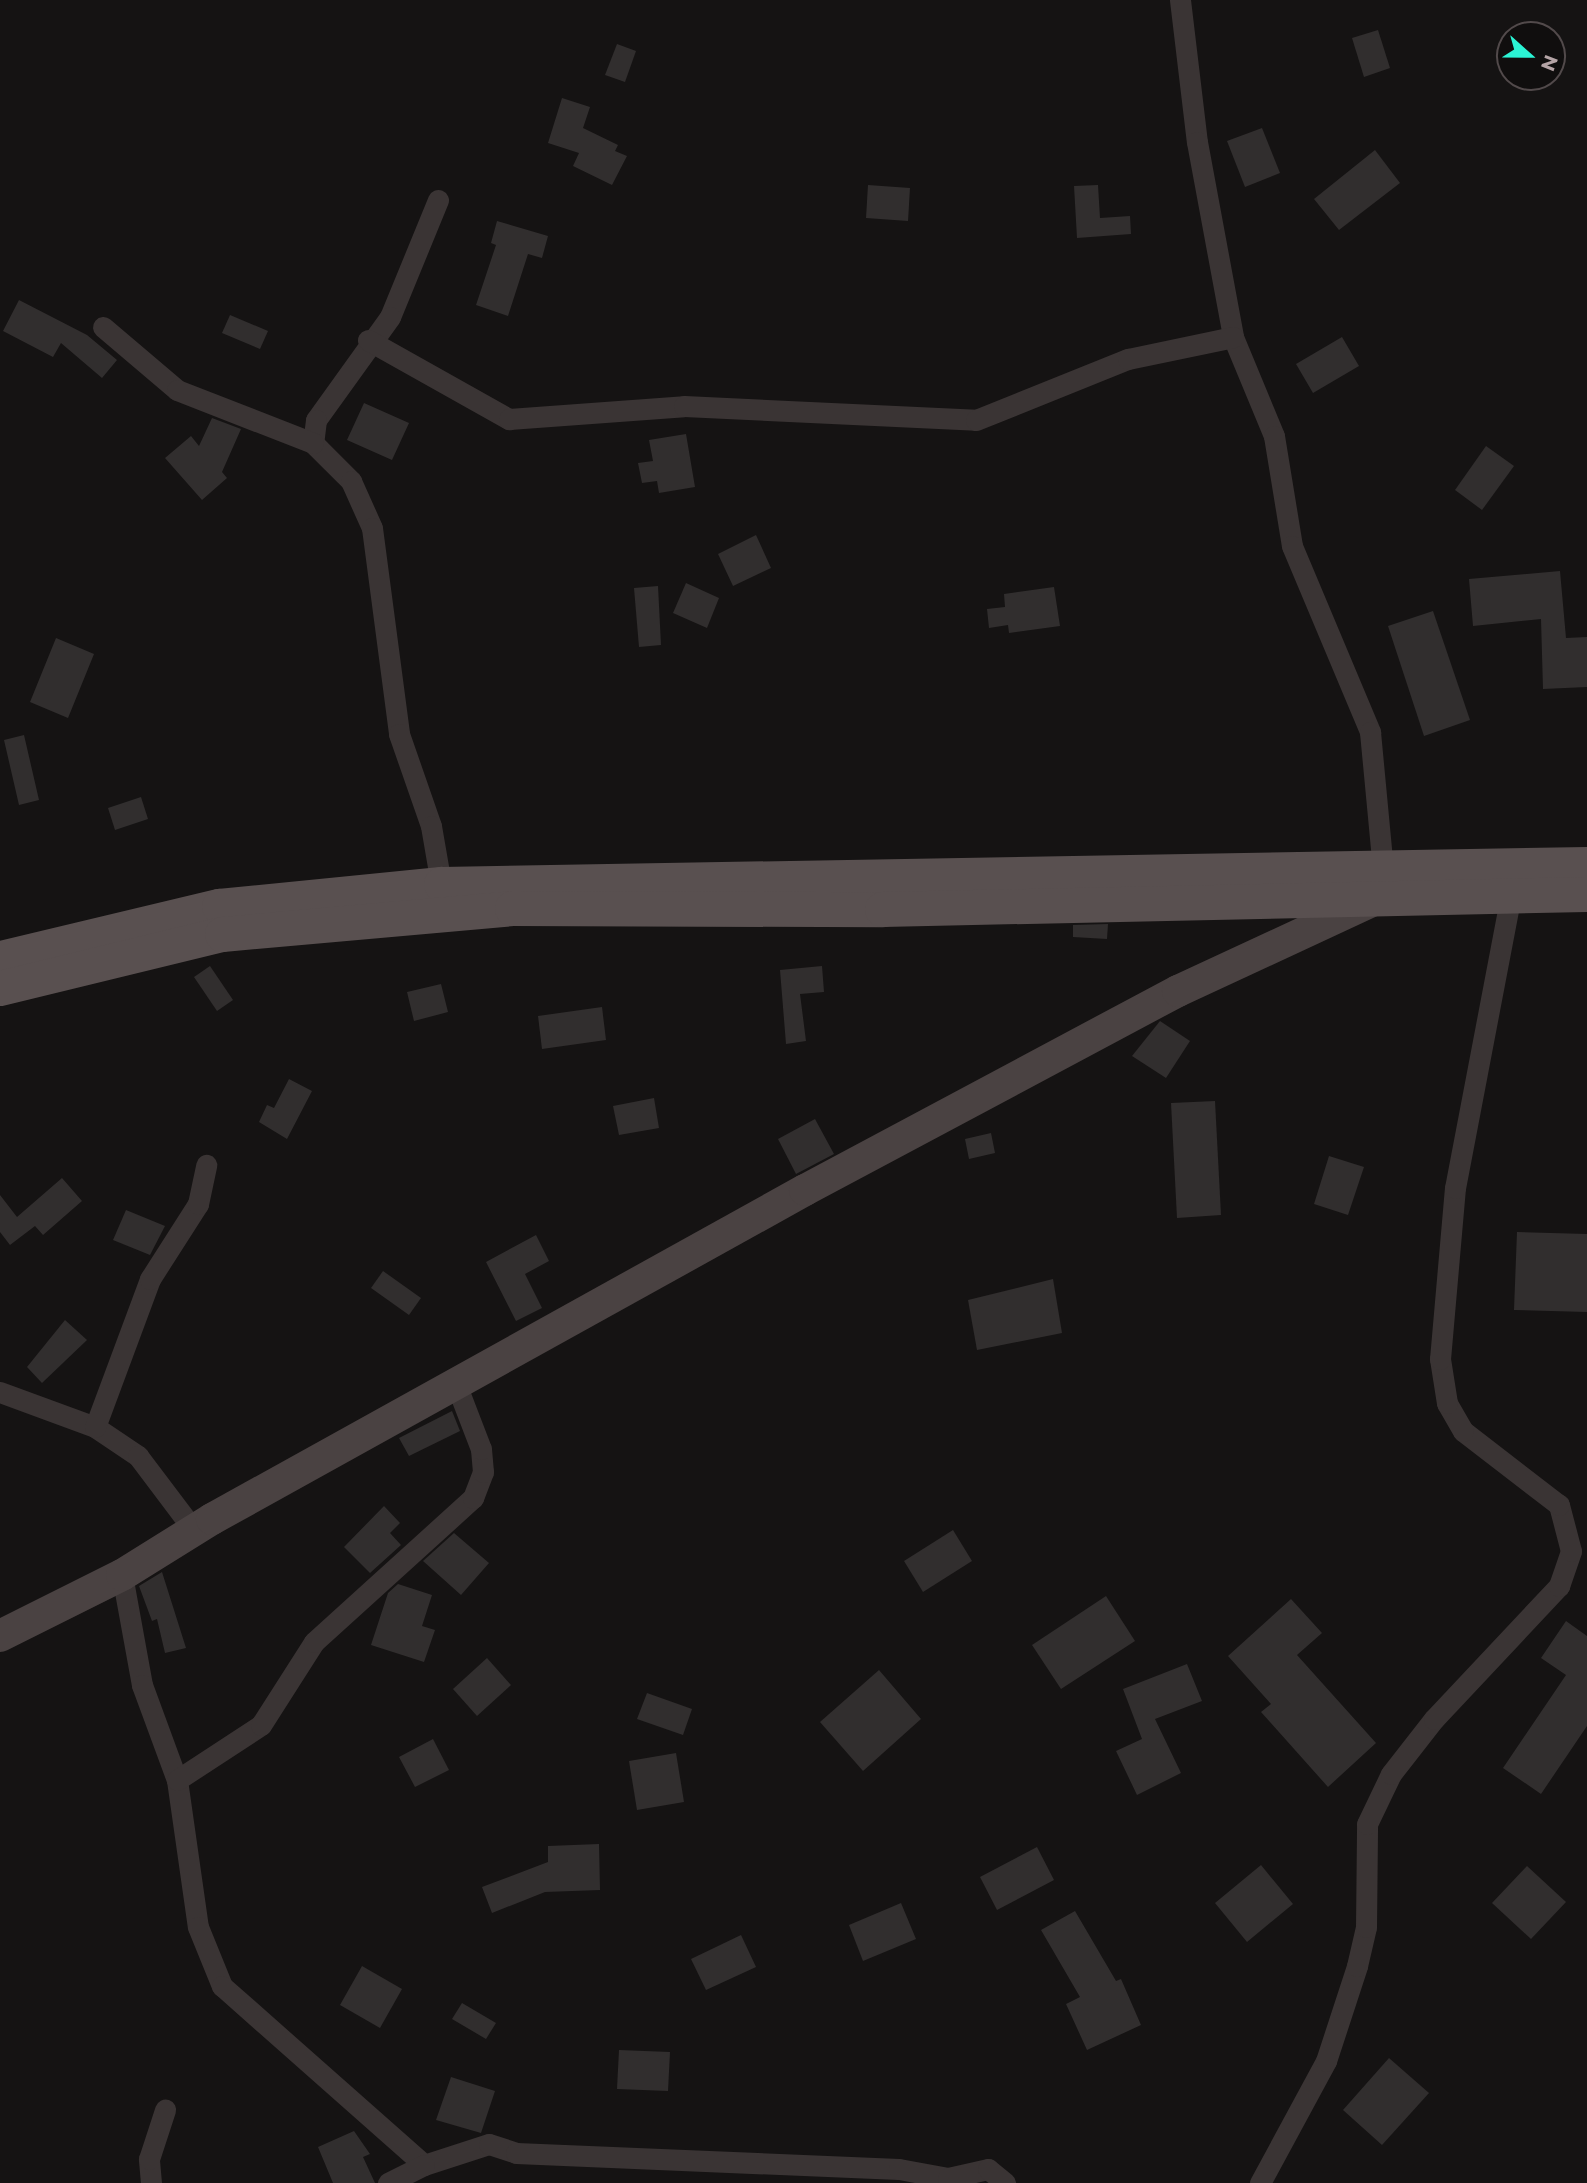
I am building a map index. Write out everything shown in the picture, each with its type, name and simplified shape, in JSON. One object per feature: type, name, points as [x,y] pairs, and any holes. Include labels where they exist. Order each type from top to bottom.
[{"type":"main road","points":[[0,958],[219,906],[441,884],[1093,887],[1382,883],[1587,864]]},
{"type":"main road","points":[[0,1636],[122,1575],[194,1529],[456,1384],[1382,883],[1511,895],[1587,894]]},
{"type":"main road","points":[[0,988],[222,934],[440,912],[1093,887]]},
{"type":"street","points":[[1181,0],[1197,142],[1233,337],[1274,436],[1292,546],[1370,732],[1382,883]]},
{"type":"street","points":[[313,443],[316,420],[369,340],[390,317],[438,200]]},
{"type":"street","points":[[103,327],[177,390],[313,443],[351,481],[372,528],[399,734],[432,826],[441,884]]},
{"type":"street","points":[[369,340],[509,419],[684,406],[976,420],[1128,359],[1233,337]]},
{"type":"street","points":[[1260,2183],[1326,2061],[1357,1966],[1366,1927],[1367,1824],[1391,1774],[1434,1719],[1559,1586],[1582,1551],[1559,1505],[1463,1431],[1447,1403],[1440,1359],[1455,1188],[1511,895]]},
{"type":"street","points":[[95,1427],[150,1279],[198,1204],[206,1165]]},
{"type":"street","points":[[177,1780],[261,1724],[314,1642],[473,1498],[483,1472],[481,1449],[456,1384]]},
{"type":"street","points":[[0,1392],[95,1427],[138,1456],[194,1529]]},
{"type":"street","points":[[122,1575],[142,1685],[177,1780],[198,1927],[222,1986],[424,2165]]},
{"type":"street","points":[[151,2183],[149,2159],[165,2110]]},
{"type":"street","points":[[388,2183],[424,2165],[489,2144],[516,2153],[899,2169],[948,2178],[988,2169],[1004,2183]]},
{"type":"building","points":[[1378,30],[1390,68],[1364,77],[1352,38]]},
{"type":"building","points":[[617,44],[636,51],[625,82],[605,75]]},
{"type":"building","points":[[562,98],[590,107],[583,128],[618,145],[615,151],[627,156],[612,185],[573,166],[579,153],[548,143]]},
{"type":"building","points":[[1262,128],[1280,173],[1245,187],[1227,141]]},
{"type":"building","points":[[1375,150],[1400,183],[1339,230],[1314,199]]},
{"type":"building","points":[[868,185],[910,188],[908,221],[866,218]]},
{"type":"building","points":[[1098,185],[1100,218],[1130,216],[1131,234],[1077,238],[1074,186]]},
{"type":"building","points":[[497,221],[548,236],[542,258],[528,254],[508,316],[476,305],[496,245],[491,243]]},
{"type":"building","points":[[19,300],[87,335],[117,360],[102,378],[61,343],[53,357],[3,331]]},
{"type":"building","points":[[230,315],[268,331],[260,349],[222,333]]},
{"type":"building","points":[[1342,337],[1359,366],[1313,393],[1296,364]]},
{"type":"building","points":[[364,403],[409,423],[392,460],[347,440]]},
{"type":"building","points":[[212,418],[241,429],[222,472],[227,478],[202,500],[165,458],[191,436],[199,446]]},
{"type":"building","points":[[686,434],[695,487],[659,493],[657,481],[642,483],[638,463],[653,461],[649,440]]},
{"type":"building","points":[[1486,446],[1514,466],[1482,510],[1455,490]]},
{"type":"building","points":[[756,535],[771,568],[733,586],[718,554]]},
{"type":"building","points":[[1560,571],[1566,638],[1587,637],[1587,687],[1543,689],[1541,619],[1473,626],[1469,579]]},
{"type":"building","points":[[686,583],[719,598],[707,628],[673,613]]},
{"type":"building","points":[[658,586],[661,645],[639,647],[634,588]]},
{"type":"building","points":[[1054,587],[1060,626],[1009,633],[1008,625],[989,628],[987,609],[1005,607],[1004,594]]},
{"type":"building","points":[[1433,611],[1470,720],[1424,736],[1388,626]]},
{"type":"building","points":[[56,638],[94,654],[68,718],[30,702]]},
{"type":"building","points":[[24,735],[39,800],[19,805],[4,740]]},
{"type":"building","points":[[141,797],[148,819],[115,830],[108,808]]},
{"type":"building","points":[[1108,924],[1107,939],[1073,937],[1073,925]]},
{"type":"building","points":[[210,966],[233,1000],[217,1011],[194,977]]},
{"type":"building","points":[[822,966],[824,992],[800,994],[806,1041],[786,1044],[780,970]]},
{"type":"building","points":[[441,984],[448,1012],[414,1021],[407,992]]},
{"type":"building","points":[[602,1007],[606,1040],[542,1049],[538,1016]]},
{"type":"building","points":[[1160,1021],[1190,1041],[1166,1078],[1132,1056]]},
{"type":"building","points":[[289,1079],[312,1091],[287,1139],[259,1122],[267,1105],[274,1108]]},
{"type":"building","points":[[654,1098],[659,1128],[619,1135],[613,1106]]},
{"type":"building","points":[[1215,1101],[1221,1215],[1177,1218],[1171,1103]]},
{"type":"building","points":[[815,1119],[834,1154],[796,1174],[778,1139]]},
{"type":"building","points":[[991,1133],[995,1153],[969,1159],[965,1139]]},
{"type":"building","points":[[1329,1156],[1364,1167],[1348,1215],[1314,1204]]},
{"type":"building","points":[[62,1178],[82,1201],[43,1235],[35,1226],[10,1245],[0,1232],[0,1195],[17,1217]]},
{"type":"building","points":[[126,1210],[165,1226],[150,1255],[113,1240]]},
{"type":"building","points":[[1517,1232],[1587,1234],[1587,1312],[1514,1310]]},
{"type":"building","points":[[536,1235],[549,1261],[525,1274],[542,1308],[516,1321],[486,1262]]},
{"type":"building","points":[[383,1271],[421,1298],[409,1315],[371,1288]]},
{"type":"building","points":[[1053,1279],[1062,1333],[977,1350],[968,1300]]},
{"type":"building","points":[[65,1320],[87,1340],[42,1383],[27,1367]]},
{"type":"building","points":[[452,1411],[460,1431],[409,1456],[399,1438]]},
{"type":"building","points":[[384,1506],[400,1523],[390,1533],[401,1545],[370,1573],[344,1547]]},
{"type":"building","points":[[953,1530],[972,1561],[923,1592],[904,1561]]},
{"type":"building","points":[[454,1533],[489,1563],[461,1595],[423,1561]]},
{"type":"building","points":[[162,1572],[186,1648],[165,1653],[157,1619],[152,1621],[139,1586]]},
{"type":"building","points":[[398,1584],[432,1595],[422,1626],[435,1630],[424,1662],[371,1645],[388,1593]]},
{"type":"building","points":[[1106,1596],[1135,1641],[1061,1689],[1032,1645]]},
{"type":"building","points":[[1291,1599],[1322,1633],[1297,1655],[1376,1743],[1328,1787],[1261,1712],[1271,1704],[1228,1656]]},
{"type":"building","points":[[1566,1621],[1587,1636],[1587,1726],[1541,1794],[1503,1768],[1566,1675],[1541,1658]]},
{"type":"building","points":[[487,1658],[511,1685],[477,1716],[453,1689]]},
{"type":"building","points":[[1187,1664],[1202,1701],[1155,1719],[1181,1773],[1137,1795],[1116,1751],[1142,1739],[1123,1689]]},
{"type":"building","points":[[879,1670],[921,1719],[863,1771],[820,1722]]},
{"type":"building","points":[[647,1693],[692,1709],[683,1735],[637,1719]]},
{"type":"building","points":[[433,1739],[449,1770],[415,1787],[399,1757]]},
{"type":"building","points":[[676,1753],[684,1802],[637,1810],[629,1761]]},
{"type":"building","points":[[599,1844],[600,1890],[545,1892],[492,1913],[482,1887],[548,1862],[548,1846]]},
{"type":"building","points":[[1037,1847],[1054,1880],[997,1910],[980,1877]]},
{"type":"building","points":[[1261,1865],[1293,1904],[1247,1942],[1215,1903]]},
{"type":"building","points":[[1527,1866],[1566,1902],[1531,1939],[1492,1903]]},
{"type":"building","points":[[901,1903],[916,1939],[863,1961],[849,1925]]},
{"type":"building","points":[[1075,1911],[1116,1981],[1121,1979],[1141,2025],[1087,2050],[1066,2004],[1080,1997],[1041,1930]]},
{"type":"building","points":[[741,1935],[756,1967],[706,1990],[691,1959]]},
{"type":"building","points":[[362,1966],[402,1989],[380,2028],[340,2005]]},
{"type":"building","points":[[462,2003],[496,2023],[486,2039],[452,2019]]},
{"type":"building","points":[[619,2050],[670,2052],[668,2091],[617,2089]]},
{"type":"building","points":[[1389,2058],[1429,2093],[1382,2145],[1343,2110]]},
{"type":"building","points":[[451,2077],[495,2091],[481,2133],[436,2120]]},
{"type":"building","points":[[354,2131],[370,2154],[363,2157],[375,2183],[333,2183],[318,2147]]}]
